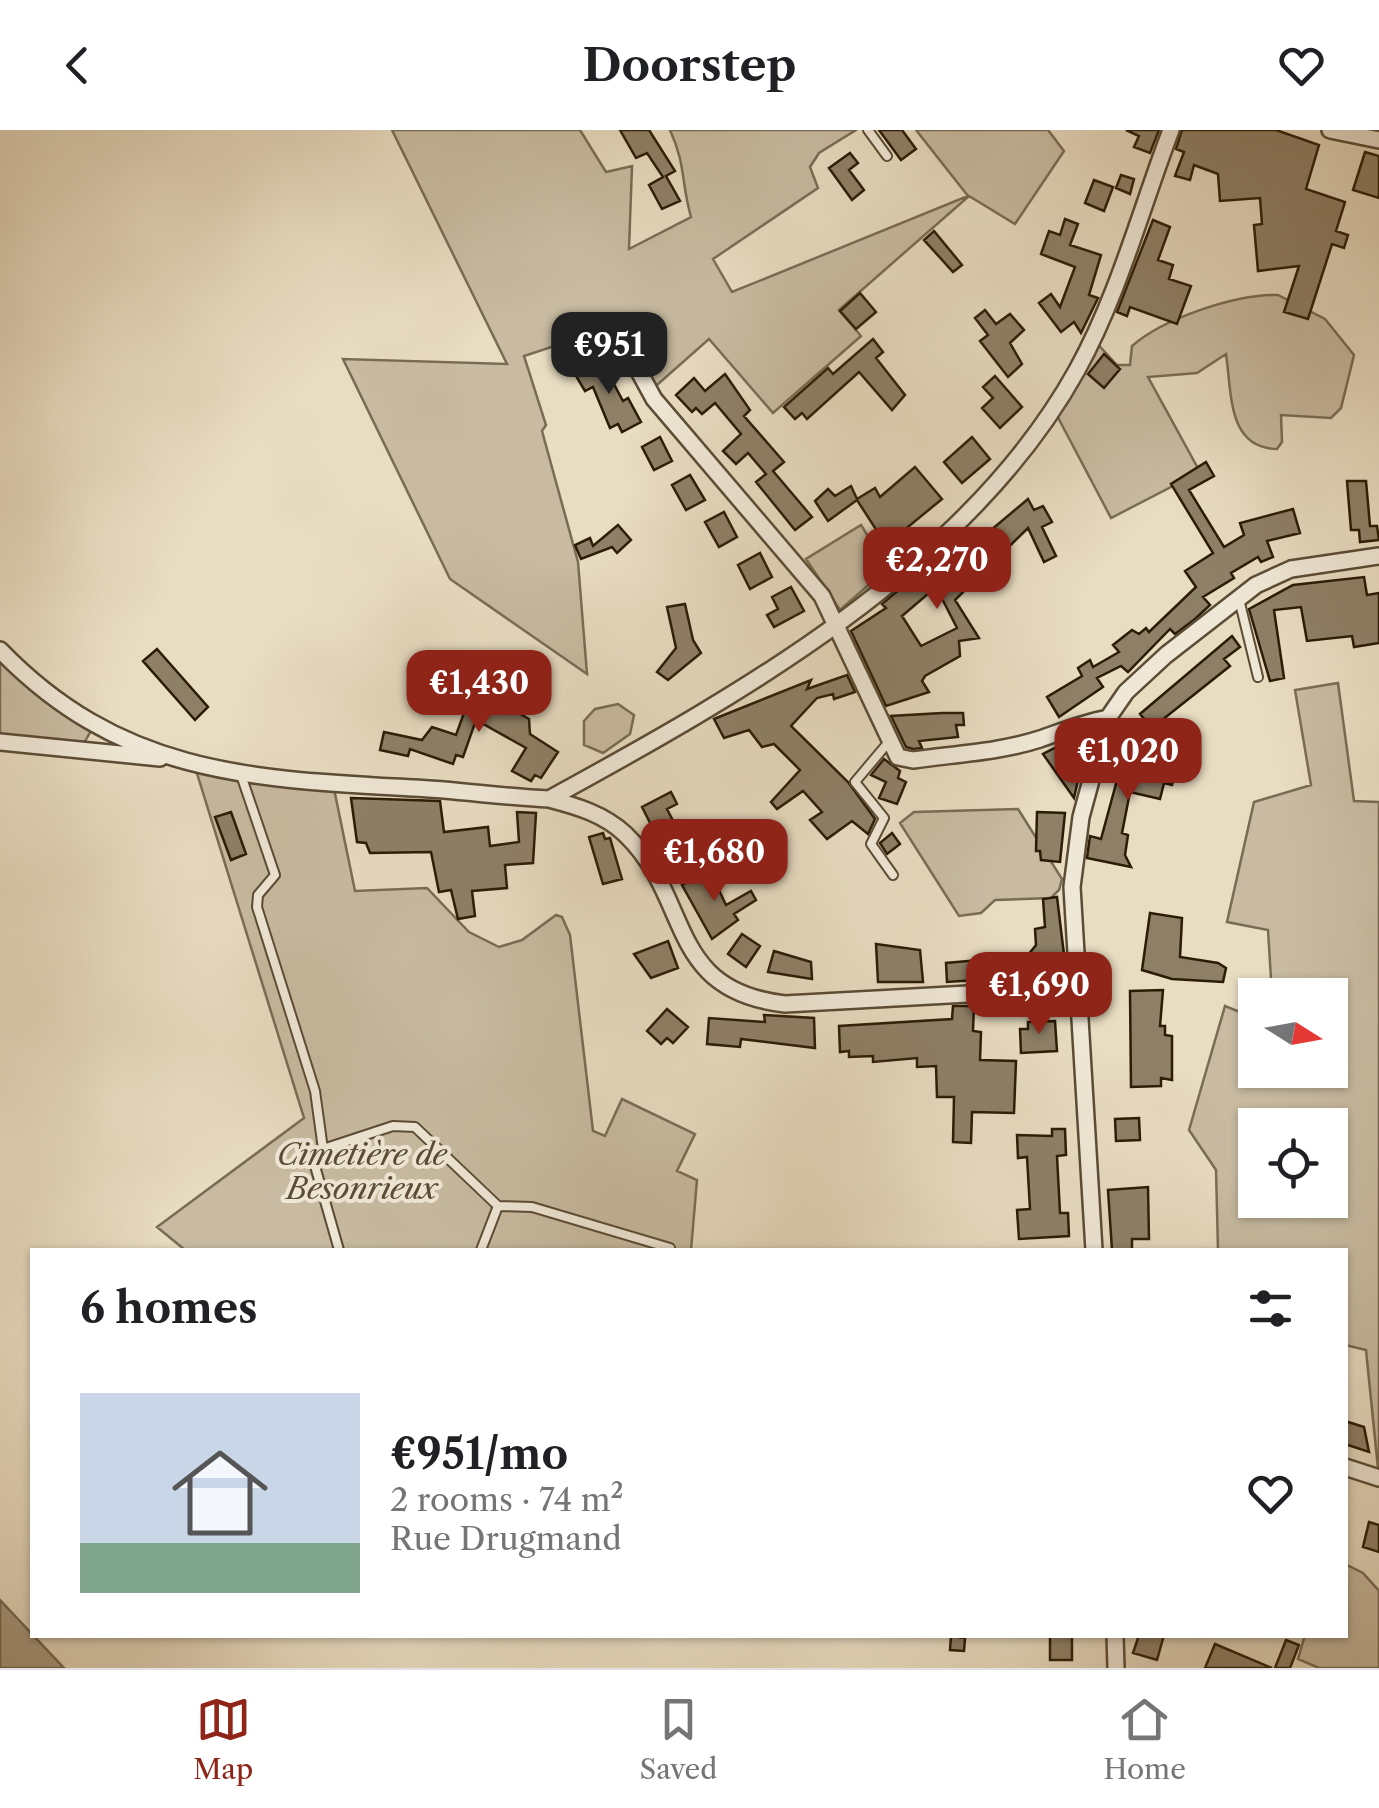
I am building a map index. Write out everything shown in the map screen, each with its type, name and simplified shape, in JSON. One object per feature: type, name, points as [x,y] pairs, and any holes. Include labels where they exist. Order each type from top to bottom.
[{"type":"street","points":[[549,799],[838,624],[986,496],[1058,401],[1090,345],[1171,130]]},
{"type":"street","points":[[1330,130],[1379,140]]},
{"type":"street","points":[[636,366],[654,398],[802,567],[838,624],[888,744],[898,757],[914,760],[1015,745],[1041,739],[1070,725],[1108,718]]},
{"type":"street","points":[[1094,1248],[1072,912],[1080,817],[1108,718],[1126,692],[1238,596],[1292,568],[1379,556]]},
{"type":"street","points":[[0,650],[65,703],[169,759]]},
{"type":"street","points":[[0,742],[169,759],[241,775],[549,799],[591,812],[626,835],[649,866],[697,959],[720,983],[750,998],[785,1004],[1078,988]]},
{"type":"street","points":[[1348,1468],[1379,1478]]},
{"type":"street","points":[[1114,1638],[1116,1668]]},
{"type":"lane","points":[[868,130],[887,156]]},
{"type":"lane","points":[[1238,596],[1258,677]]},
{"type":"lane","points":[[888,744],[855,782],[884,818],[871,844],[893,875]]},
{"type":"lane","points":[[241,775],[274,875],[258,895],[257,908],[316,1090],[322,1149]]},
{"type":"lane","points":[[338,1248],[314,1174],[314,1160],[322,1149],[393,1126],[415,1127],[498,1206],[532,1207],[670,1248]]},
{"type":"lane","points":[[482,1248],[498,1206]]},
{"type":"green space","points":[[392,130],[580,130],[606,172],[632,166],[629,249],[691,217],[679,153],[670,130],[856,130],[819,153],[810,167],[818,188],[713,259],[732,292],[968,196],[916,130],[1048,130],[1064,151],[1015,224],[969,196],[839,310],[861,336],[773,413],[709,339],[649,392],[612,327],[524,356],[546,425],[542,431],[578,562],[587,674],[450,579],[343,359],[507,364]]},
{"type":"green space","points":[[1278,295],[1325,319],[1354,355],[1341,408],[1331,418],[1281,415],[1282,442],[1277,449],[1261,446],[1240,429],[1226,354],[1197,373],[1148,377],[1200,472],[1111,518],[1053,408],[1093,339],[1117,365],[1130,365],[1132,346],[1181,317],[1222,303]]},
{"type":"green space","points":[[861,525],[888,568],[840,610],[806,559]]},
{"type":"green space","points":[[0,649],[96,722],[80,750],[0,742]]},
{"type":"green space","points":[[1338,683],[1354,801],[1379,802],[1379,1478],[1366,1350],[1348,1346],[1348,1248],[1218,1248],[1216,1170],[1189,1130],[1225,1006],[1238,1011],[1238,1088],[1348,1088],[1348,978],[1271,978],[1268,930],[1227,922],[1254,802],[1311,785],[1295,690]]},
{"type":"green space","points":[[618,704],[634,715],[630,734],[603,753],[584,745],[584,721],[595,709]]},
{"type":"green space","name":"Cimetière de Besonrieux","points":[[195,767],[333,784],[355,891],[427,888],[469,932],[499,947],[522,940],[556,915],[562,917],[570,935],[593,1131],[605,1136],[622,1099],[695,1134],[677,1171],[697,1180],[691,1248],[183,1248],[157,1227],[304,1118]]},
{"type":"green space","points":[[1018,809],[1062,879],[1059,890],[1051,898],[995,900],[981,913],[959,916],[900,823],[914,812]]},
{"type":"green space","points":[[1348,1566],[1363,1573],[1379,1591],[1379,1668],[1319,1668],[1298,1659],[1304,1638],[1348,1638]]},
{"type":"shaded area","points":[[0,1600],[30,1632],[30,1638],[36,1638],[64,1668],[0,1668]]},
{"type":"building","points":[[620,130],[649,130],[675,171],[666,176],[680,201],[662,209],[649,185],[663,177],[647,153],[636,158]]},
{"type":"building","points":[[879,130],[902,130],[916,149],[901,160]]},
{"type":"building","points":[[1126,130],[1159,130],[1150,153],[1134,147],[1139,136]]},
{"type":"building","points":[[1182,130],[1276,130],[1319,145],[1306,189],[1345,202],[1336,231],[1348,235],[1344,248],[1332,244],[1308,319],[1284,312],[1299,266],[1258,271],[1254,225],[1262,224],[1260,198],[1220,201],[1218,174],[1194,165],[1190,180],[1175,176],[1184,152],[1176,149]]},
{"type":"building","points":[[1365,152],[1379,156],[1379,198],[1353,190]]},
{"type":"building","points":[[850,153],[858,163],[849,170],[864,190],[852,200],[829,168]]},
{"type":"building","points":[[1121,175],[1134,179],[1130,194],[1116,188]]},
{"type":"building","points":[[1094,180],[1113,187],[1104,211],[1085,203]]},
{"type":"building","points":[[1065,219],[1078,224],[1070,245],[1101,255],[1089,295],[1098,298],[1081,333],[1074,322],[1061,332],[1039,303],[1051,294],[1060,307],[1075,267],[1041,254],[1049,231],[1060,235]]},
{"type":"building","points":[[1153,220],[1170,227],[1158,260],[1173,265],[1169,279],[1191,286],[1177,324],[1130,307],[1127,316],[1117,312]]},
{"type":"building","points":[[934,231],[962,265],[953,272],[924,240]]},
{"type":"building","points":[[860,293],[876,312],[856,329],[840,311]]},
{"type":"building","points":[[985,310],[996,324],[1010,314],[1024,330],[1010,343],[1022,364],[1008,377],[980,341],[988,335],[975,318]]},
{"type":"building","points":[[873,339],[883,352],[876,358],[905,395],[892,410],[859,372],[807,419],[802,413],[795,419],[784,407],[828,368],[833,374]]},
{"type":"building","points":[[1104,354],[1120,369],[1104,388],[1088,374]]},
{"type":"building","points":[[601,360],[623,401],[628,398],[641,422],[622,432],[618,424],[610,428],[593,387],[585,391],[576,376]]},
{"type":"building","points":[[725,374],[750,410],[744,416],[784,462],[773,471],[812,517],[795,530],[756,482],[766,474],[748,453],[736,464],[723,451],[741,434],[715,403],[702,414],[696,408],[692,412],[676,395],[694,378],[705,391]]},
{"type":"building","points":[[995,376],[1022,407],[1000,428],[982,408],[993,398],[983,387]]},
{"type":"building","points":[[660,437],[672,461],[654,470],[642,447]]},
{"type":"building","points":[[972,437],[990,459],[962,483],[944,462]]},
{"type":"building","points":[[1206,462],[1214,476],[1189,490],[1224,547],[1244,535],[1240,523],[1293,509],[1300,533],[1267,541],[1273,557],[1261,562],[1258,557],[1231,573],[1234,578],[1203,597],[1210,605],[1195,619],[1175,634],[1170,629],[1128,672],[1121,666],[1097,678],[1103,687],[1059,717],[1047,697],[1082,676],[1078,668],[1090,660],[1093,667],[1119,652],[1113,645],[1132,630],[1139,634],[1146,628],[1149,632],[1196,587],[1185,571],[1213,553],[1171,484]]},
{"type":"building","points":[[915,467],[942,499],[886,545],[857,500],[828,521],[815,501],[828,489],[835,496],[851,486],[857,499],[875,488],[880,497]]},
{"type":"building","points":[[690,475],[705,500],[686,510],[672,485]]},
{"type":"building","points":[[1347,481],[1366,481],[1370,526],[1377,526],[1379,540],[1360,542],[1359,530],[1351,530]]},
{"type":"building","points":[[1028,499],[1034,510],[1043,506],[1052,522],[1042,527],[1056,556],[1044,562],[1028,528],[955,600],[979,638],[959,641],[960,656],[925,676],[922,681],[929,692],[886,706],[851,631],[886,608],[882,604],[926,567],[935,577]],"holes":[[[936,587],[957,628],[921,646],[902,616]]]},
{"type":"building","points":[[724,512],[737,537],[719,547],[705,522]]},
{"type":"building","points":[[618,525],[631,540],[617,553],[612,547],[581,559],[575,545],[590,538],[593,546]]},
{"type":"building","points":[[760,553],[772,577],[750,589],[738,565]]},
{"type":"building","points":[[1364,577],[1367,595],[1379,593],[1379,643],[1354,647],[1352,636],[1307,641],[1301,607],[1274,610],[1284,678],[1270,681],[1249,609],[1293,585]]},
{"type":"building","points":[[791,587],[804,611],[774,627],[767,615],[778,609],[772,597]]},
{"type":"building","points":[[685,604],[693,640],[701,653],[668,680],[657,672],[676,648],[667,607]]},
{"type":"building","points":[[1232,636],[1240,647],[1224,659],[1230,666],[1152,728],[1140,714]]},
{"type":"building","points":[[157,649],[208,707],[195,720],[143,661]]},
{"type":"building","points":[[847,675],[855,692],[834,699],[833,694],[817,698],[791,726],[848,782],[875,819],[868,834],[852,821],[827,839],[810,820],[822,812],[803,791],[777,809],[771,802],[800,770],[774,744],[762,747],[749,730],[724,738],[714,719],[811,680],[807,689]]},
{"type":"building","points":[[468,684],[529,719],[530,734],[558,752],[541,778],[535,775],[531,781],[512,771],[526,748],[476,720],[463,757],[456,755],[453,764],[410,749],[408,756],[380,750],[384,732],[422,740],[432,727],[456,735],[464,713],[455,708]]},
{"type":"building","points":[[963,713],[964,725],[956,725],[958,737],[919,741],[922,748],[913,749],[906,747],[891,716]]},
{"type":"building","points":[[1072,739],[1083,758],[1074,798],[1043,754]]},
{"type":"building","points":[[1126,747],[1157,755],[1154,765],[1176,771],[1172,785],[1164,783],[1160,799],[1130,792],[1122,833],[1128,835],[1125,855],[1131,867],[1087,858],[1090,836],[1101,839]]},
{"type":"building","points":[[884,759],[900,771],[898,778],[906,782],[897,804],[879,798],[886,782],[871,775]]},
{"type":"building","points":[[671,792],[677,804],[667,809],[686,846],[667,856],[642,807]]},
{"type":"building","points":[[351,798],[440,801],[444,832],[488,827],[490,846],[519,842],[517,812],[536,813],[533,863],[505,865],[507,888],[472,891],[475,916],[458,919],[451,890],[439,892],[431,852],[370,853],[366,843],[357,842]]},
{"type":"building","points":[[231,812],[246,854],[231,860],[215,817]]},
{"type":"building","points":[[1037,812],[1065,813],[1060,862],[1041,860],[1040,851],[1036,851]]},
{"type":"building","points":[[603,833],[605,839],[610,838],[622,879],[603,884],[589,837]]},
{"type":"building","points":[[892,833],[900,844],[887,854],[880,843]]},
{"type":"building","points":[[711,873],[726,905],[751,891],[756,900],[734,914],[738,920],[712,939],[682,885]]},
{"type":"building","points":[[1057,897],[1066,971],[1017,978],[1016,955],[1028,955],[1036,945],[1035,929],[1045,927],[1043,899]]},
{"type":"building","points":[[1150,913],[1182,918],[1180,957],[1218,963],[1226,968],[1223,982],[1172,979],[1142,970]]},
{"type":"building","points":[[742,934],[760,946],[746,967],[728,954]]},
{"type":"building","points":[[668,941],[678,968],[651,978],[634,954]]},
{"type":"building","points":[[876,944],[920,950],[923,982],[878,982]]},
{"type":"building","points":[[774,951],[811,962],[812,979],[768,972]]},
{"type":"building","points":[[979,960],[980,966],[988,965],[990,979],[947,982],[946,963]]},
{"type":"building","points":[[1163,990],[1160,1026],[1165,1026],[1165,1035],[1172,1036],[1172,1080],[1161,1078],[1161,1086],[1131,1087],[1130,991]]},
{"type":"building","points":[[953,1006],[974,1006],[973,1031],[981,1032],[980,1060],[1016,1061],[1014,1113],[972,1112],[971,1143],[953,1142],[954,1097],[937,1097],[936,1066],[917,1067],[917,1058],[873,1062],[873,1056],[849,1057],[849,1051],[840,1052],[839,1026],[952,1019]]},
{"type":"building","points":[[667,1009],[688,1027],[673,1043],[667,1038],[661,1044],[647,1031]]},
{"type":"building","points":[[764,1015],[814,1018],[815,1048],[741,1039],[740,1047],[707,1044],[709,1018],[765,1022]]},
{"type":"building","points":[[1055,1021],[1057,1051],[1021,1053],[1020,1029],[1028,1029],[1028,1022]]},
{"type":"building","points":[[1139,1118],[1140,1140],[1116,1141],[1115,1119]]},
{"type":"building","points":[[1052,1129],[1065,1129],[1066,1155],[1057,1156],[1060,1213],[1068,1213],[1069,1236],[1019,1239],[1017,1210],[1030,1209],[1027,1157],[1018,1158],[1017,1135],[1052,1136]]},
{"type":"building","points":[[1148,1187],[1149,1239],[1132,1239],[1132,1248],[1112,1248],[1108,1190]]},
{"type":"building","points":[[1348,1422],[1364,1427],[1369,1452],[1348,1445]]},
{"type":"building","points":[[1369,1522],[1379,1525],[1379,1552],[1363,1547]]},
{"type":"building","points":[[951,1638],[965,1638],[964,1651],[950,1650]]},
{"type":"building","points":[[1050,1638],[1072,1638],[1072,1660],[1050,1660]]},
{"type":"building","points":[[1138,1638],[1163,1638],[1157,1660],[1133,1653]]},
{"type":"building","points":[[1286,1640],[1299,1645],[1290,1668],[1275,1668]]},
{"type":"building","points":[[1215,1644],[1272,1668],[1205,1668]]}]
